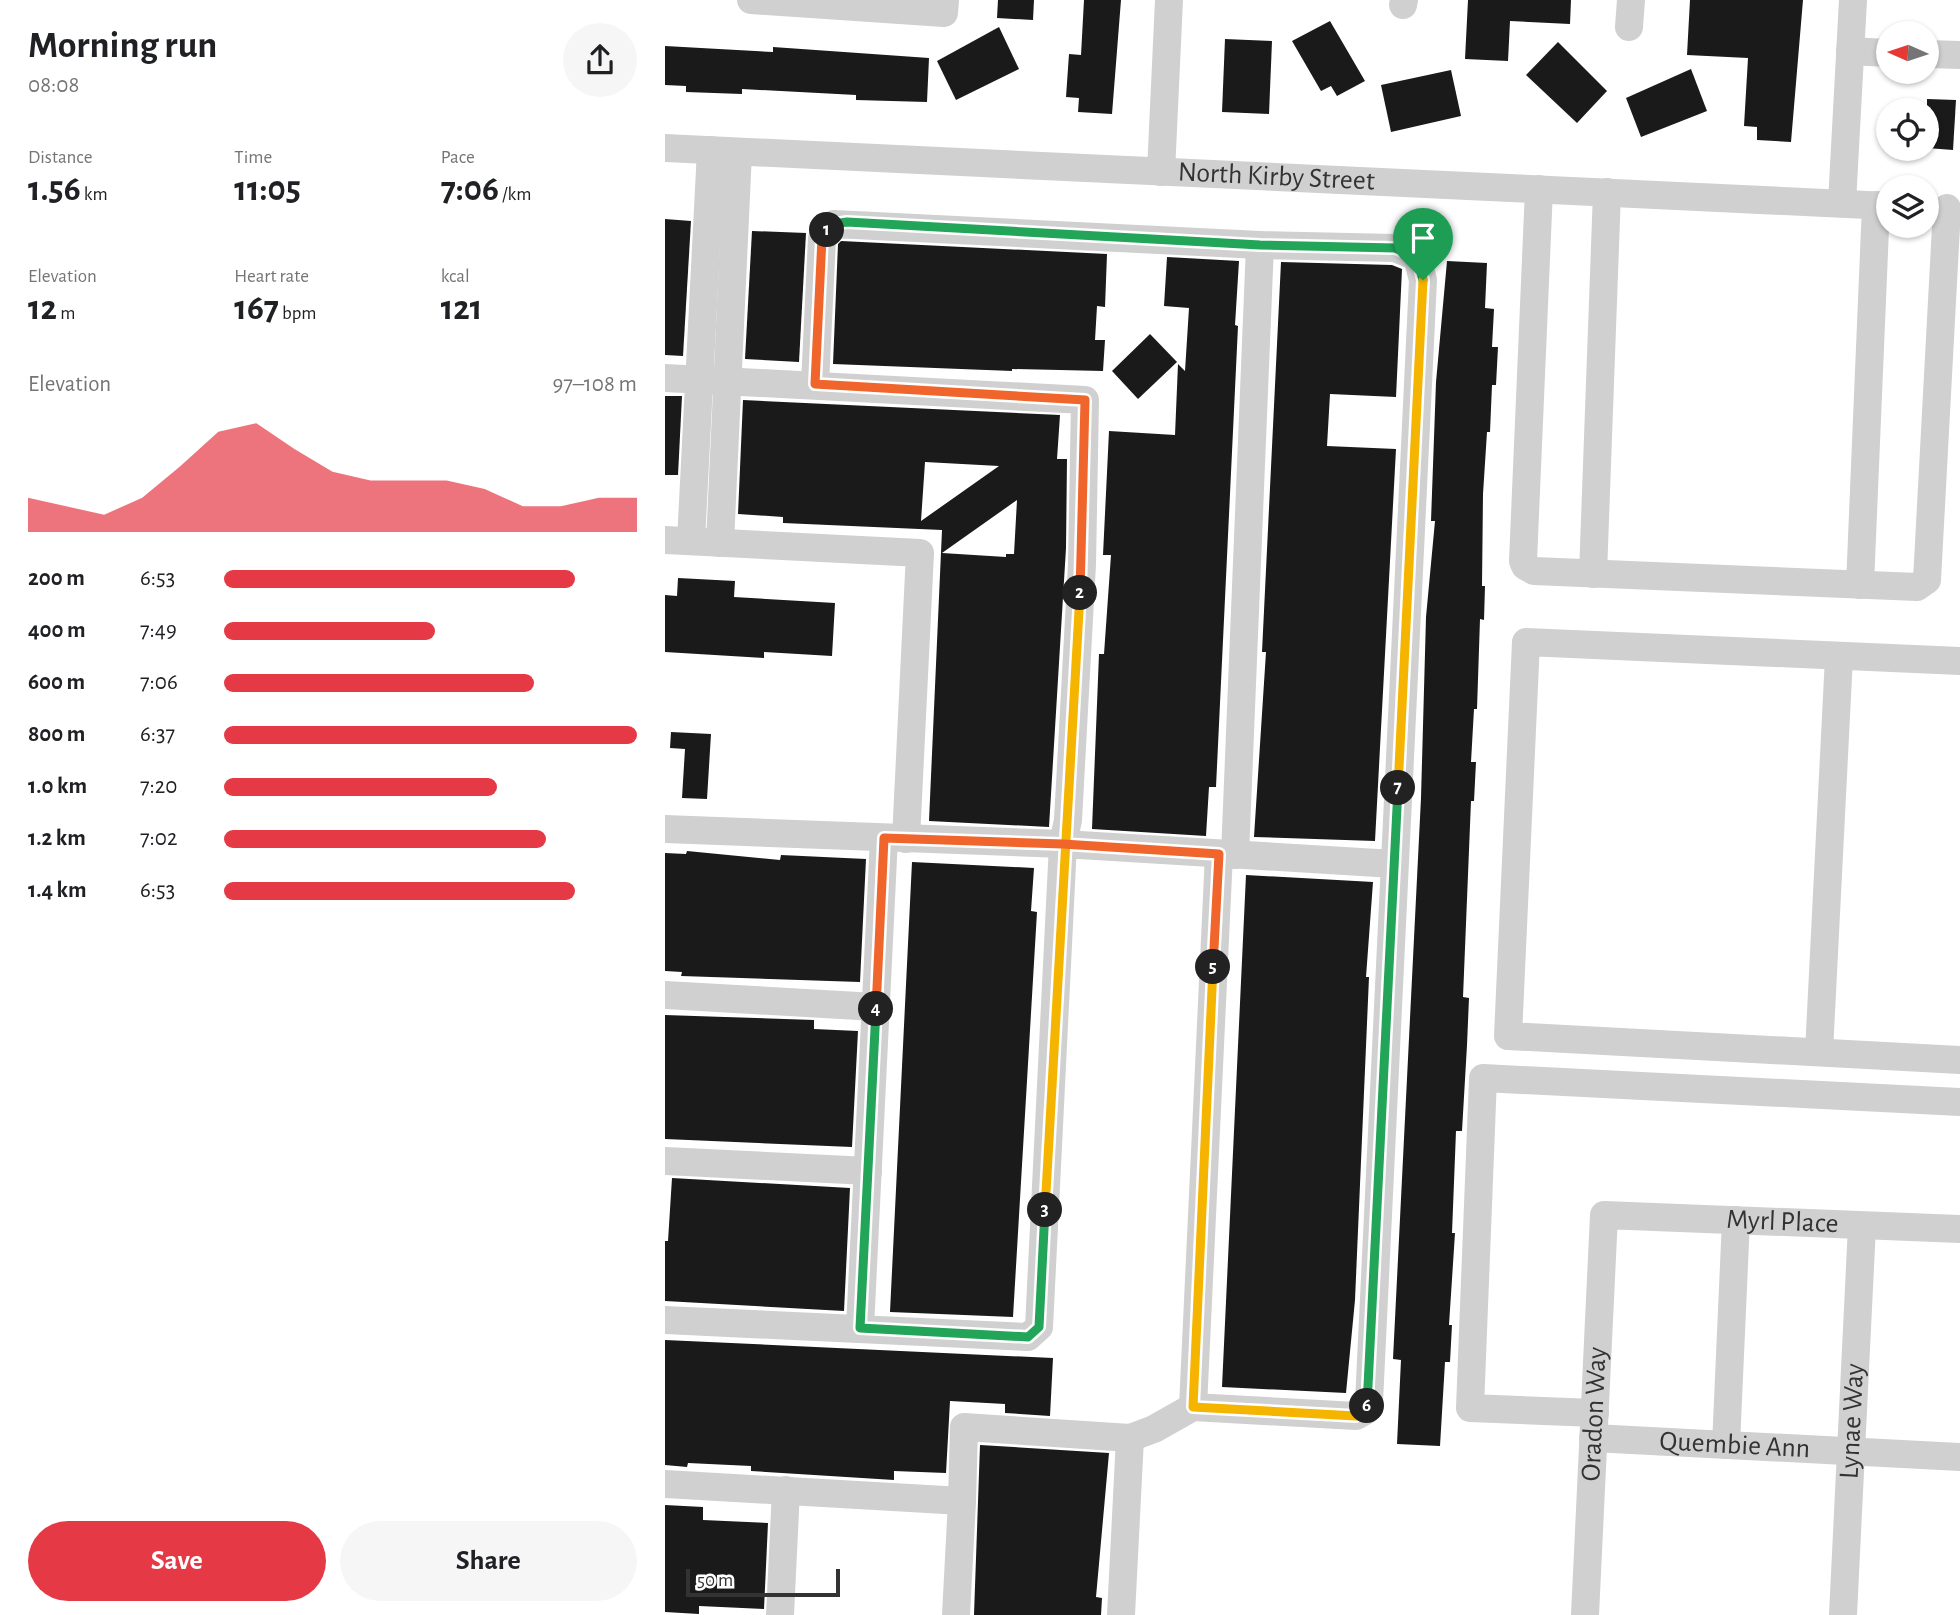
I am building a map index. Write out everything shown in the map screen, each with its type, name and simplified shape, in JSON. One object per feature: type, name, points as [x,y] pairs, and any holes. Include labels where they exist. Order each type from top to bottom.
[{"type":"street","points":[[751,0],[945,7]]},
{"type":"street","points":[[1161,172],[1170,0]]},
{"type":"street","points":[[1842,203],[1853,0]]},
{"type":"street","points":[[1850,51],[1876,52]]},
{"type":"street","points":[[1939,54],[1960,55]]},
{"type":"street","name":"North Kirby Street","points":[[665,148],[1876,205]]},
{"type":"street","points":[[724,151],[678,541],[921,553],[895,839],[876,1007],[860,1328]]},
{"type":"street","points":[[720,543],[727,380],[724,151]]},
{"type":"street","points":[[1539,189],[1523,561],[1525,566],[1534,571],[1593,574],[1917,587],[1927,580],[1945,208]]},
{"type":"street","points":[[1593,574],[1607,192]]},
{"type":"street","points":[[815,384],[822,238],[834,224],[1260,245],[1395,248],[1417,257],[1422,268],[1369,1402],[1365,1411],[1356,1416],[1193,1407],[1154,1429],[1130,1437],[964,1427],[956,1615]]},
{"type":"street","points":[[1860,585],[1880,238]]},
{"type":"street","points":[[1193,1407],[1227,855],[1260,245]]},
{"type":"street","points":[[665,377],[1085,400],[1082,564],[1068,820],[1063,844],[1039,1327],[1028,1337],[665,1320]]},
{"type":"street","points":[[1960,661],[1526,642],[1508,1036],[1960,1060]]},
{"type":"street","points":[[1819,1052],[1839,657]]},
{"type":"street","points":[[665,829],[1063,844],[1394,864]]},
{"type":"street","points":[[665,995],[876,1007]]},
{"type":"street","name":"Quembie Ann","points":[[1960,1102],[1483,1078],[1470,1408],[1726,1445],[1960,1457]]},
{"type":"street","points":[[665,1161],[868,1171]]},
{"type":"street","name":"Oradon Way","points":[[1585,1615],[1604,1214]]},
{"type":"street","name":"Myrl Place","points":[[1604,1214],[1960,1229]]},
{"type":"street","points":[[1726,1445],[1736,1220]]},
{"type":"street","name":"Lynae Way","points":[[1843,1615],[1862,1226]]},
{"type":"street","points":[[1121,1615],[1130,1437]]},
{"type":"street","points":[[665,1484],[962,1501]]},
{"type":"street","points":[[780,1615],[786,1490]]},
{"type":"building","points":[[998,0],[1034,0],[1033,20],[997,18]]},
{"type":"building","points":[[1084,0],[1121,0],[1112,114],[1078,112],[1079,98],[1066,97],[1069,54],[1081,55]]},
{"type":"building","points":[[1468,0],[1571,0],[1570,24],[1510,21],[1508,61],[1465,59]]},
{"type":"building","points":[[1690,0],[1803,0],[1791,142],[1757,140],[1757,127],[1744,126],[1748,58],[1687,55]]},
{"type":"building","points":[[1330,21],[1365,81],[1337,96],[1331,86],[1321,91],[1292,41]]},
{"type":"building","points":[[999,27],[1019,69],[956,100],[937,61]]},
{"type":"building","points":[[1225,39],[1272,41],[1269,114],[1222,112]]},
{"type":"building","points":[[1558,42],[1607,91],[1577,123],[1526,75]]},
{"type":"building","points":[[665,46],[773,52],[773,47],[929,58],[927,102],[856,100],[856,95],[742,89],[742,94],[686,92],[686,86],[665,85]]},
{"type":"building","points":[[1691,69],[1707,111],[1641,137],[1626,98]]},
{"type":"building","points":[[1451,70],[1461,116],[1391,132],[1381,85]]},
{"type":"building","points":[[1939,99],[1956,100],[1953,150],[1939,149]]},
{"type":"building","points":[[665,219],[691,221],[683,356],[665,355]]},
{"type":"building","points":[[752,231],[806,233],[799,362],[745,359]]},
{"type":"building","points":[[841,241],[1107,254],[1105,307],[1097,306],[1095,340],[1105,340],[1103,371],[1012,371],[833,364],[838,244]]},
{"type":"building","points":[[1167,257],[1239,261],[1216,787],[1209,787],[1206,836],[1092,829],[1099,654],[1104,654],[1111,555],[1103,555],[1109,431],[1175,435],[1178,364],[1185,371],[1189,308],[1164,306]]},
{"type":"building","points":[[1447,261],[1487,263],[1485,308],[1494,309],[1492,347],[1498,347],[1496,385],[1492,385],[1490,432],[1487,432],[1483,494],[1484,620],[1480,619],[1477,709],[1474,709],[1471,762],[1476,762],[1474,801],[1471,801],[1463,997],[1469,998],[1467,1045],[1462,1131],[1456,1131],[1452,1233],[1455,1233],[1449,1325],[1452,1325],[1450,1362],[1445,1362],[1440,1446],[1397,1444],[1401,1360],[1393,1359],[1421,798],[1426,617],[1435,521],[1431,521],[1436,382]]},
{"type":"building","points":[[1281,262],[1392,265],[1402,269],[1396,397],[1330,394],[1327,446],[1396,449],[1375,841],[1254,837],[1266,652],[1262,652]]},
{"type":"building","points":[[1150,334],[1177,362],[1138,399],[1112,371]]},
{"type":"building","points":[[665,396],[682,396],[678,475],[665,475]]},
{"type":"building","points":[[743,400],[1060,415],[1057,459],[1067,459],[1066,548],[1049,827],[929,821],[942,530],[783,523],[783,517],[738,514]],"holes":[[[925,462],[999,466],[921,521]],[[1017,500],[1014,554],[1006,554],[1006,557],[942,553]]]},
{"type":"building","points":[[678,578],[735,581],[734,597],[835,603],[832,656],[764,652],[764,658],[665,652],[665,595],[677,596]]},
{"type":"building","points":[[671,732],[711,734],[707,799],[682,798],[685,749],[670,748]]},
{"type":"building","points":[[687,851],[780,860],[781,855],[866,859],[860,982],[681,976],[682,972],[665,971],[665,853],[686,854]]},
{"type":"building","points":[[912,862],[1034,868],[1031,911],[1037,912],[1013,1317],[890,1312]]},
{"type":"building","points":[[1246,875],[1373,882],[1366,977],[1369,977],[1355,1300],[1346,1393],[1222,1387]]},
{"type":"building","points":[[665,1015],[814,1020],[814,1029],[858,1031],[852,1147],[665,1139]]},
{"type":"building","points":[[672,1178],[850,1188],[844,1311],[665,1301],[665,1241],[668,1241]]},
{"type":"building","points":[[665,1340],[1053,1358],[1050,1416],[1005,1413],[1005,1404],[950,1401],[946,1473],[894,1471],[894,1480],[751,1471],[751,1466],[688,1463],[687,1467],[665,1465]]},
{"type":"building","points":[[980,1445],[1109,1453],[1096,1597],[1102,1598],[1101,1615],[974,1615]]},
{"type":"building","points":[[665,1505],[703,1507],[703,1520],[768,1523],[764,1609],[699,1606],[699,1614],[665,1612]]},
{"type":"route","points":[[1423,280],[1369,1402],[1365,1411],[1356,1416],[1193,1407],[1219,854],[1063,844],[884,838],[860,1328],[1028,1337],[1039,1327],[1063,844],[1068,820],[1082,564],[1085,400],[815,384],[822,238],[834,224],[847,222],[1260,245],[1395,248],[1409,251],[1417,257],[1423,280]]}]
